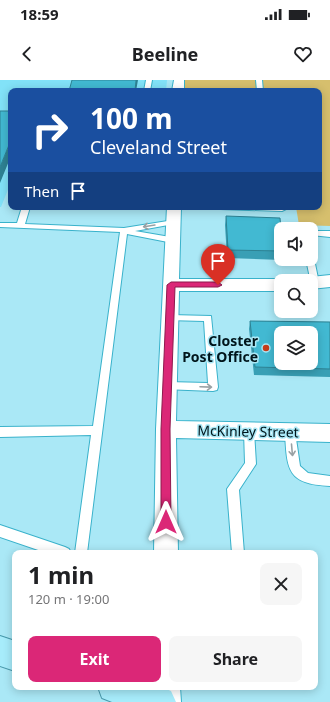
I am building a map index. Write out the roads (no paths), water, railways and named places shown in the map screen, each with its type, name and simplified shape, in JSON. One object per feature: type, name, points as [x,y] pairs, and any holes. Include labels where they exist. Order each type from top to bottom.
[{"type":"main road","points":[[0,651],[12,655]]},
{"type":"main road","points":[[122,690],[160,702]]},
{"type":"street","points":[[166,550],[167,386],[174,223]]},
{"type":"street","points":[[171,285],[274,285]]},
{"type":"street","name":"McKinley Street","points":[[166,429],[330,433]]},
{"type":"street","points":[[167,690],[167,702]]},
{"type":"lane","points":[[20,226],[25,210]]},
{"type":"lane","points":[[0,225],[124,230],[174,223]]},
{"type":"lane","points":[[124,230],[151,237],[174,223]]},
{"type":"lane","points":[[81,550],[124,230]]},
{"type":"lane","points":[[318,233],[330,234]]},
{"type":"lane","points":[[313,266],[319,282]]},
{"type":"lane","points":[[167,386],[213,387],[208,318],[170,318]]},
{"type":"lane","points":[[0,432],[97,430]]},
{"type":"lane","points":[[238,550],[233,489],[251,464],[249,431]]},
{"type":"lane","points":[[290,432],[293,468],[301,476],[330,481]]},
{"type":"lane","points":[[0,531],[56,550]]},
{"type":"place","name":"Closter Post Office","points":[[266,348]]}]
